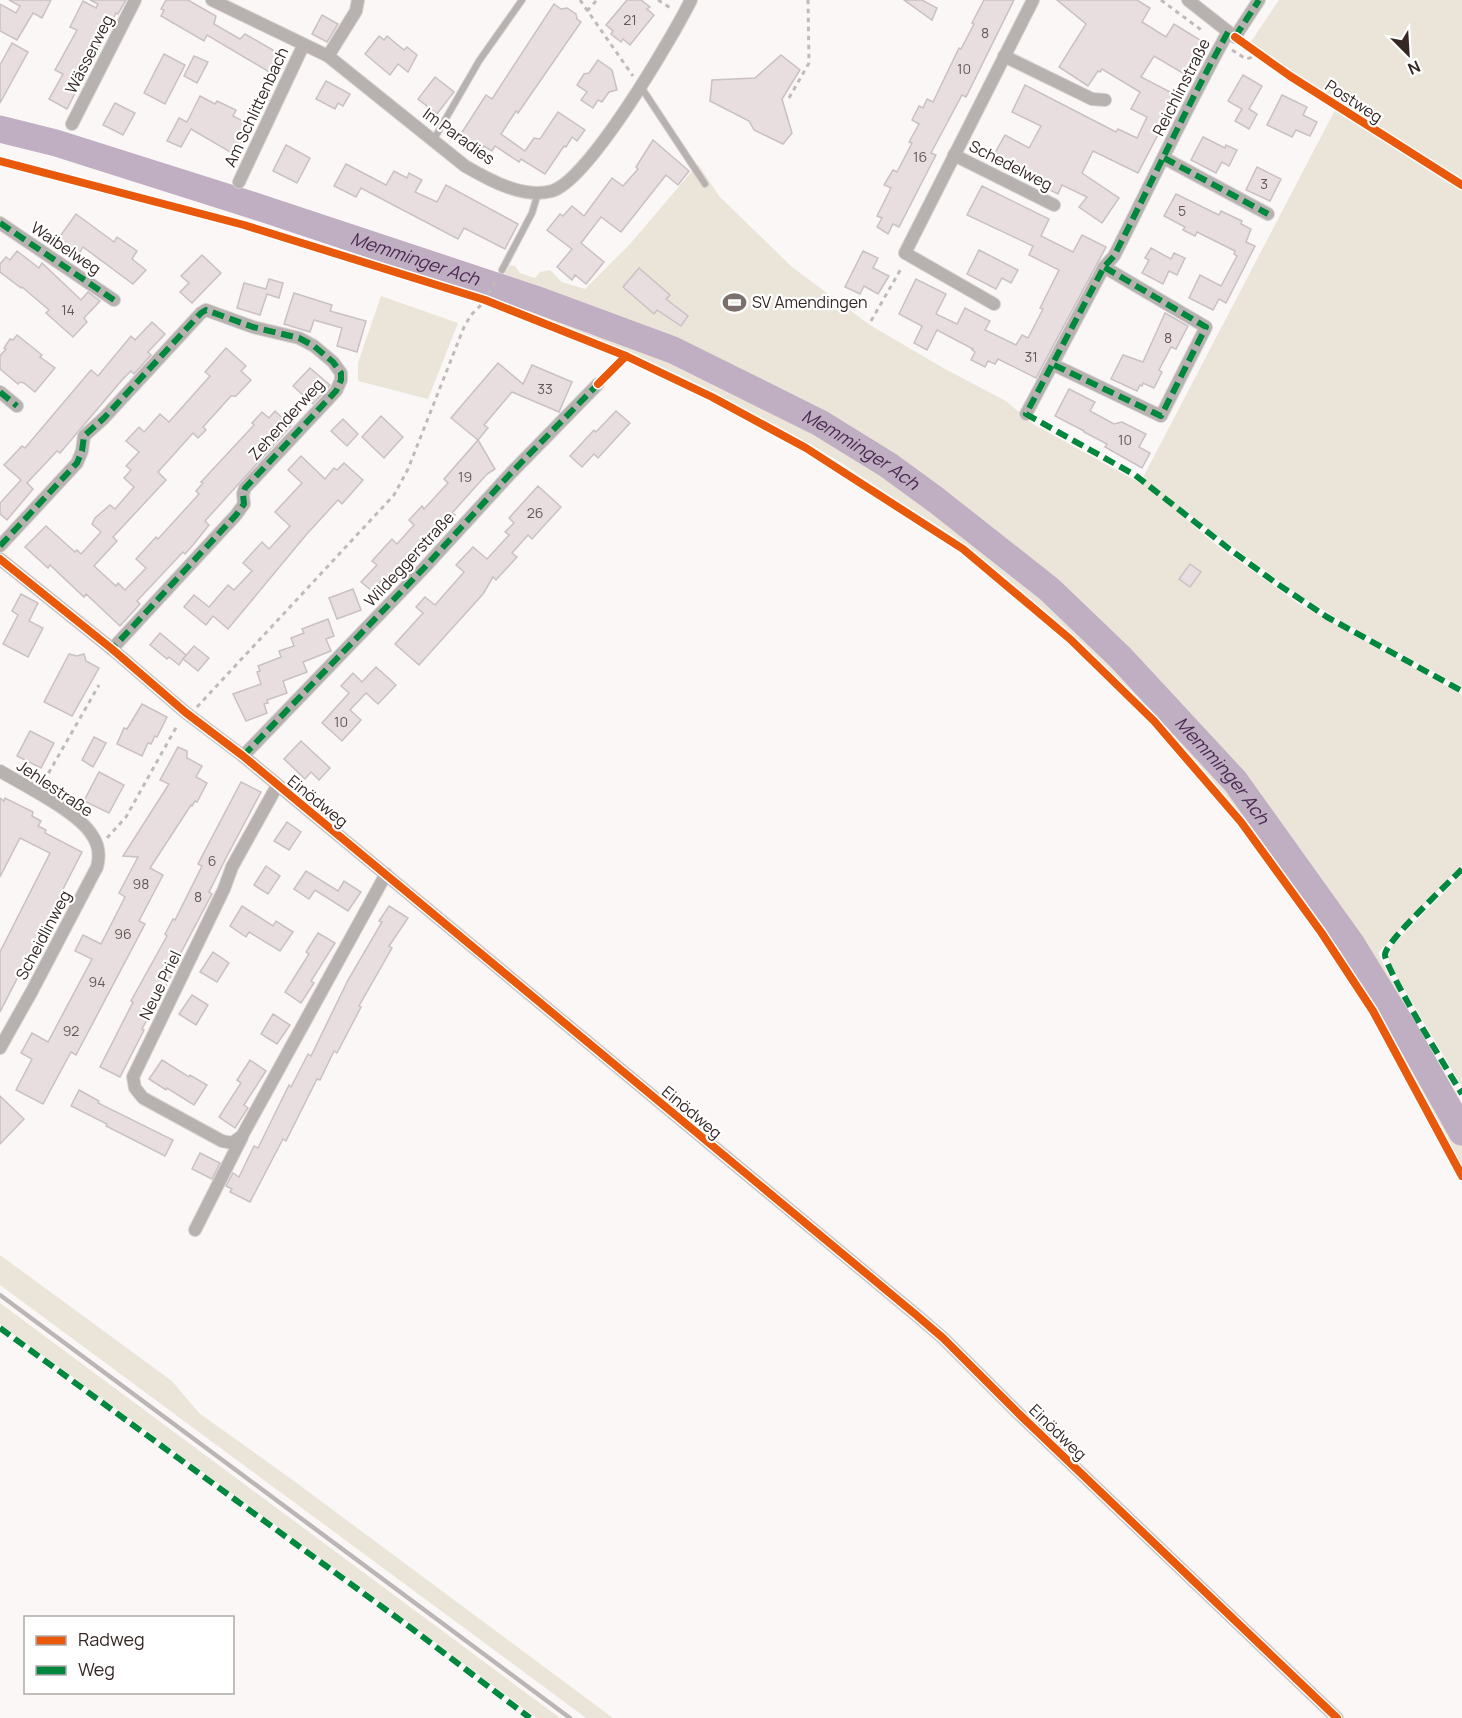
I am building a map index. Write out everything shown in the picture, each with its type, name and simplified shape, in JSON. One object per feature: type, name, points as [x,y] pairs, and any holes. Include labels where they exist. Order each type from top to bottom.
[{"type":"street","name":"Wässerweg","points":[[72,124],[135,0]]},
{"type":"street","name":"Im Paradies","points":[[212,0],[303,46],[328,56],[465,166],[482,176],[518,190],[538,192],[552,191],[565,184],[588,161],[641,87],[691,0]]},
{"type":"street","points":[[328,56],[356,12],[358,0]]},
{"type":"street","name":"Schedelweg","points":[[905,253],[1033,0]]},
{"type":"street","points":[[1188,0],[1232,35]]},
{"type":"street","name":"Reichlinstraße","points":[[1026,414],[1104,267],[1114,256],[1164,158],[1176,128],[1232,35],[1259,0]]},
{"type":"street","name":"Am Schlittenbach","points":[[239,182],[303,46]]},
{"type":"street","points":[[1004,56],[1092,99],[1105,100]]},
{"type":"street","name":"Schedelweg","points":[[954,155],[1053,205]]},
{"type":"street","name":"Reichlinstraße","points":[[1164,158],[1268,214]]},
{"type":"street","name":"Waibelweg","points":[[0,223],[114,300]]},
{"type":"street","points":[[905,253],[994,304]]},
{"type":"street","points":[[1054,365],[1161,416],[1206,327],[1104,267]]},
{"type":"street","name":"Zehenderweg","points":[[0,546],[77,463],[82,451],[84,436],[104,418],[206,310],[253,327],[299,338],[314,346],[333,362],[341,374],[336,391],[245,488],[244,504],[236,514],[112,649]]},
{"type":"street","name":"Wildeggerstraße","points":[[243,756],[598,384]]},
{"type":"street","points":[[0,392],[17,406]]},
{"type":"street","name":"Einödweg","points":[[0,559],[386,874],[936,1332],[1337,1718]]},
{"type":"street","name":"Jehlestraße","points":[[0,771],[86,827],[94,837],[98,848]]},
{"type":"street","name":"Neue Priel","points":[[242,1136],[232,1143],[222,1141],[143,1098],[135,1088],[133,1077],[225,889],[232,867],[277,786]]},
{"type":"street","name":"Scheidlinweg","points":[[0,1048],[97,867],[98,848]]},
{"type":"street","points":[[195,1230],[242,1136],[386,874]]},
{"type":"lane","points":[[434,140],[479,61],[522,0]]},
{"type":"lane","points":[[641,87],[705,184]]},
{"type":"lane","points":[[502,270],[532,213],[538,192]]},
{"type":"path","points":[[580,0],[641,87]]},
{"type":"path","points":[[587,10],[597,0]]},
{"type":"path","points":[[789,98],[809,63],[808,0]]},
{"type":"path","points":[[1232,35],[1267,60]]},
{"type":"path","points":[[871,321],[903,265],[905,253]]},
{"type":"path","points":[[98,848],[126,817],[187,713],[394,495],[408,469],[468,318],[485,300],[502,270]]},
{"type":"path","points":[[38,794],[99,685]]},
{"type":"shaded area","points":[[1279,0],[1462,0],[1462,179],[1338,103],[1250,43]]},
{"type":"shaded area","points":[[1335,110],[1462,190],[1462,687],[1346,624],[1296,593],[1184,511],[1187,520],[1215,544],[1299,604],[1462,695],[1462,865],[1378,953],[1462,1103],[1462,1167],[1381,1019],[1328,933],[1296,887],[1228,799],[1192,757],[1115,676],[1075,638],[950,533],[825,453],[785,430],[661,368],[489,298],[510,265],[515,266],[520,273],[535,278],[540,272],[550,270],[562,282],[585,289],[630,244],[698,164],[719,196],[792,267],[870,325],[945,369],[1006,401],[1033,424],[1140,483]]},
{"type":"shaded area","points":[[381,296],[458,323],[428,399],[358,381],[358,363]]},
{"type":"shaded area","points":[[1462,874],[1462,1087],[1388,958],[1392,946]]},
{"type":"shaded area","points":[[0,1255],[172,1381],[199,1413],[613,1718],[586,1718],[0,1285]]},
{"type":"shaded area","points":[[0,1303],[560,1718],[537,1718],[0,1324]]},
{"type":"building","points":[[9,0],[51,0],[42,18],[33,13],[17,40],[0,31],[0,4],[16,13],[20,6]]},
{"type":"building","points":[[90,0],[126,0],[118,14],[116,13],[67,109],[49,99],[63,74],[55,70],[77,30],[70,27],[83,1],[96,8],[98,4]]},
{"type":"building","points":[[166,0],[188,0],[216,16],[214,24],[240,39],[245,34],[285,57],[276,76],[207,35],[204,41],[161,16],[164,10],[161,9]]},
{"type":"building","points":[[627,0],[641,0],[650,7],[647,9],[654,15],[630,45],[623,39],[621,42],[611,34],[613,31],[606,25]]},
{"type":"building","points":[[904,0],[922,0],[937,8],[932,20]]},
{"type":"building","points":[[984,0],[1014,0],[966,97],[962,95],[931,153],[936,155],[899,227],[893,224],[888,234],[877,227],[882,218],[877,216],[891,188],[884,185],[893,170],[897,172],[912,143],[909,142],[919,124],[912,120],[919,106],[923,108],[927,99],[933,102]]},
{"type":"building","points":[[1057,0],[1137,0],[1150,8],[1142,22],[1166,37],[1174,24],[1205,43],[1186,75],[1154,56],[1141,77],[1178,96],[1138,173],[1093,151],[1082,173],[1119,198],[1102,223],[1079,207],[1087,197],[1062,185],[1058,194],[991,160],[1005,135],[1029,148],[1041,126],[1012,112],[1025,85],[1116,132],[1118,129],[1137,138],[1147,117],[1131,109],[1140,92],[1102,69],[1098,71],[1088,86],[1059,67],[1086,24]]},
{"type":"building","points":[[554,4],[576,14],[577,19],[581,22],[501,134],[525,151],[534,138],[540,139],[558,112],[585,130],[577,141],[572,137],[545,174],[521,159],[519,162],[495,146],[492,151],[484,146],[479,154],[457,140],[486,95],[492,99]]},
{"type":"building","points":[[322,15],[338,24],[327,42],[312,34]]},
{"type":"building","points":[[379,36],[384,40],[387,36],[404,50],[407,47],[417,55],[408,72],[398,64],[390,75],[365,54]]},
{"type":"building","points":[[12,43],[28,52],[0,103],[0,65]]},
{"type":"building","points":[[164,54],[185,65],[165,104],[144,93]]},
{"type":"building","points":[[781,55],[800,70],[782,99],[792,133],[783,144],[754,130],[749,121],[710,101],[712,80],[755,78]]},
{"type":"building","points":[[194,56],[208,62],[197,83],[184,76]]},
{"type":"building","points":[[598,60],[612,70],[617,90],[609,92],[602,102],[598,100],[593,108],[581,100],[587,92],[577,85]]},
{"type":"building","points":[[1243,75],[1262,86],[1249,109],[1257,114],[1249,129],[1235,121],[1242,109],[1228,101]]},
{"type":"building","points":[[435,77],[454,92],[437,114],[418,99]]},
{"type":"building","points":[[326,81],[350,94],[343,106],[338,103],[335,109],[316,99]]},
{"type":"building","points":[[1282,95],[1307,107],[1303,115],[1317,122],[1310,136],[1296,130],[1292,137],[1267,125]]},
{"type":"building","points":[[200,96],[215,104],[217,101],[236,110],[233,116],[252,126],[237,156],[191,129],[181,147],[167,141],[179,118],[187,122]]},
{"type":"building","points":[[115,103],[135,113],[123,135],[103,125]]},
{"type":"building","points":[[1203,137],[1225,148],[1226,145],[1237,150],[1229,166],[1222,162],[1216,173],[1191,160]]},
{"type":"building","points":[[653,140],[689,171],[678,185],[666,175],[621,232],[601,217],[581,243],[604,262],[586,284],[575,275],[572,280],[557,267],[572,249],[547,230],[560,214],[563,216],[572,206],[584,216],[612,178],[623,186],[638,169],[636,167]]},
{"type":"building","points":[[286,145],[310,158],[297,183],[273,171]]},
{"type":"building","points":[[346,164],[386,185],[394,171],[407,178],[409,173],[422,180],[415,192],[437,202],[446,185],[518,224],[505,249],[464,228],[458,239],[361,188],[356,197],[334,186]]},
{"type":"building","points":[[1257,167],[1281,179],[1270,201],[1246,190]]},
{"type":"building","points":[[982,186],[1049,219],[1041,236],[1073,252],[1082,235],[1106,247],[1036,378],[998,359],[995,364],[988,361],[985,367],[971,360],[975,352],[973,349],[937,330],[927,350],[914,343],[922,326],[899,314],[916,279],[946,294],[936,314],[957,324],[965,308],[990,321],[985,330],[1016,345],[1022,335],[1028,338],[1059,270],[1029,255],[1033,246],[967,215]]},
{"type":"building","points":[[1176,194],[1219,215],[1221,211],[1242,221],[1241,224],[1251,229],[1246,242],[1255,246],[1226,303],[1219,299],[1213,310],[1189,298],[1200,275],[1221,286],[1237,256],[1234,254],[1235,251],[1197,232],[1195,236],[1183,230],[1185,227],[1164,216]]},
{"type":"building","points":[[76,214],[114,242],[117,237],[137,251],[132,259],[146,270],[133,284],[83,247],[79,254],[58,239]]},
{"type":"building","points":[[1151,248],[1171,259],[1174,253],[1185,258],[1177,275],[1169,271],[1163,284],[1142,273],[1149,260],[1145,258]]},
{"type":"building","points":[[979,250],[1018,270],[1011,283],[1002,278],[996,289],[967,274]]},
{"type":"building","points":[[17,251],[39,268],[42,263],[81,300],[88,292],[100,301],[84,318],[87,322],[73,337],[46,313],[49,310],[0,272],[0,264],[6,257],[10,260]]},
{"type":"building","points":[[863,251],[878,258],[873,268],[889,276],[878,294],[864,286],[860,294],[845,287]]},
{"type":"building","points":[[202,255],[221,273],[192,303],[180,292],[189,283],[181,276]]},
{"type":"building","points":[[639,268],[670,295],[666,299],[688,316],[681,326],[657,310],[654,314],[623,287]]},
{"type":"building","points":[[269,279],[283,283],[279,298],[267,294],[260,315],[237,308],[244,283],[266,289]]},
{"type":"building","points":[[294,293],[332,305],[330,311],[366,321],[357,352],[337,346],[342,328],[314,320],[310,332],[284,324]]},
{"type":"building","points":[[1165,313],[1188,326],[1176,349],[1171,347],[1159,370],[1162,372],[1154,388],[1143,383],[1137,391],[1111,379],[1123,355],[1143,362]]},
{"type":"building","points":[[152,322],[165,334],[148,352],[151,355],[134,374],[131,371],[122,380],[60,453],[57,451],[27,483],[33,489],[7,520],[0,514],[0,503],[21,480],[4,465],[22,446],[25,448],[91,370],[98,376],[131,336],[135,340]]},
{"type":"building","points":[[17,335],[55,368],[35,392],[24,383],[18,384],[0,369],[0,356],[6,349],[4,348],[10,339],[13,340]]},
{"type":"building","points":[[226,348],[246,366],[241,371],[251,380],[236,396],[231,396],[203,427],[206,430],[198,438],[193,433],[158,472],[166,480],[113,537],[117,541],[94,566],[116,586],[118,583],[125,590],[146,568],[136,559],[156,537],[158,539],[199,494],[196,491],[203,483],[201,482],[254,425],[252,423],[262,412],[269,418],[275,411],[291,426],[205,521],[209,525],[193,545],[185,554],[183,552],[137,601],[140,604],[120,626],[86,594],[84,597],[50,565],[48,568],[25,547],[46,526],[75,552],[77,550],[81,554],[101,532],[92,524],[95,518],[110,505],[115,509],[134,487],[124,478],[131,470],[126,466],[139,452],[126,441],[139,427],[144,432],[160,414],[169,422],[210,376],[205,372]]},
{"type":"building","points":[[498,363],[523,384],[532,365],[572,382],[559,412],[512,392],[484,425],[488,428],[478,440],[451,418]]},
{"type":"building","points":[[310,368],[330,385],[313,404],[293,386]]},
{"type":"building","points":[[1069,389],[1095,402],[1090,411],[1114,424],[1122,422],[1146,434],[1139,447],[1150,453],[1142,468],[1105,447],[1107,444],[1055,416]]},
{"type":"building","points":[[616,411],[630,423],[598,458],[594,454],[582,467],[570,456],[594,430],[596,432]]},
{"type":"building","points":[[381,416],[403,437],[384,458],[362,437]]},
{"type":"building","points":[[343,419],[358,434],[347,446],[331,431]]},
{"type":"building","points":[[478,440],[495,469],[487,474],[452,513],[455,515],[390,582],[385,577],[372,591],[361,582],[377,565],[372,561],[392,539],[397,544],[414,525],[409,520],[422,506],[424,509],[448,483],[444,479]]},
{"type":"building","points":[[301,456],[325,479],[334,468],[337,470],[344,463],[363,480],[342,504],[338,500],[306,535],[228,629],[213,616],[206,625],[184,607],[194,595],[209,607],[228,585],[234,590],[252,571],[243,563],[262,542],[269,549],[290,526],[275,512],[302,483],[288,470]]},
{"type":"building","points":[[538,486],[561,507],[532,539],[528,535],[512,553],[517,557],[496,580],[493,577],[483,594],[419,665],[395,644],[423,613],[416,607],[425,597],[435,605],[464,572],[456,565],[473,547],[487,559],[509,535],[505,532],[514,523],[509,518]]},
{"type":"building","points":[[1190,564],[1201,572],[1190,587],[1179,579]]},
{"type":"building","points":[[353,589],[361,610],[337,619],[329,598]]},
{"type":"building","points":[[21,594],[38,603],[29,621],[43,628],[28,657],[3,644],[18,615],[12,611]]},
{"type":"building","points":[[328,619],[334,636],[326,639],[331,651],[303,662],[307,672],[283,681],[287,693],[267,700],[268,703],[264,704],[267,713],[246,721],[233,694],[261,684],[257,672],[260,671],[258,666],[281,657],[279,651],[294,646],[291,638],[304,633],[302,629]]},
{"type":"building","points":[[160,633],[186,655],[179,665],[169,657],[167,659],[150,645]]},
{"type":"building","points":[[194,646],[209,658],[198,671],[183,659]]},
{"type":"building","points":[[69,654],[77,656],[84,654],[86,661],[99,668],[72,716],[44,702]]},
{"type":"building","points":[[376,667],[396,685],[378,704],[366,693],[350,710],[361,720],[342,741],[322,723],[349,693],[341,686],[353,673],[362,682]]},
{"type":"building","points":[[142,704],[167,717],[157,737],[155,736],[151,744],[148,743],[142,756],[117,744],[124,728],[127,729]]},
{"type":"building","points":[[30,731],[54,743],[41,768],[17,756]]},
{"type":"building","points":[[94,737],[106,743],[93,767],[82,760]]},
{"type":"building","points":[[301,741],[330,768],[319,780],[311,772],[305,779],[284,759]]},
{"type":"building","points":[[178,747],[187,751],[187,758],[202,766],[196,777],[207,783],[197,802],[191,805],[150,868],[163,875],[139,921],[145,924],[76,1055],[71,1052],[43,1104],[16,1090],[32,1059],[21,1053],[32,1033],[48,1042],[92,959],[75,951],[83,935],[101,944],[125,897],[119,893],[138,857],[123,856],[169,784],[160,780]]},
{"type":"building","points":[[99,772],[124,785],[109,813],[84,801]]},
{"type":"building","points":[[241,782],[261,792],[209,892],[212,894],[142,1029],[144,1030],[120,1077],[100,1067],[133,1002],[131,1001],[167,936],[165,934],[173,919],[175,920],[202,866],[198,864]]},
{"type":"building","points":[[0,798],[4,801],[5,798],[33,812],[32,816],[41,821],[38,826],[46,830],[45,833],[82,852],[0,1012],[0,952],[50,853],[20,838],[0,877]]},
{"type":"building","points":[[287,822],[301,832],[289,850],[274,841]]},
{"type":"building","points":[[266,866],[280,876],[268,894],[254,885]]},
{"type":"building","points":[[306,871],[338,891],[344,881],[361,892],[348,911],[315,890],[309,899],[294,889]]},
{"type":"building","points":[[242,906],[273,926],[276,921],[293,932],[280,951],[249,932],[246,937],[230,926]]},
{"type":"building","points":[[389,906],[408,918],[389,946],[392,948],[359,1006],[361,1007],[337,1053],[334,1051],[320,1080],[317,1079],[286,1141],[283,1139],[250,1202],[230,1192],[232,1189],[226,1186],[233,1173],[239,1177],[254,1146],[258,1148],[289,1085],[291,1087],[308,1054],[311,1056],[348,980]]},
{"type":"building","points":[[318,933],[335,943],[311,981],[314,983],[301,1003],[285,992],[309,954],[306,952]]},
{"type":"building","points":[[213,952],[229,963],[217,982],[200,972]]},
{"type":"building","points":[[192,995],[208,1005],[196,1025],[179,1014]]},
{"type":"building","points":[[273,1014],[290,1025],[277,1044],[261,1034]]},
{"type":"building","points":[[162,1060],[207,1085],[194,1105],[149,1079]]},
{"type":"building","points":[[250,1060],[266,1071],[244,1105],[248,1108],[235,1128],[219,1117],[241,1083],[237,1080]]},
{"type":"building","points":[[79,1090],[99,1101],[98,1103],[173,1140],[165,1156],[71,1106]]},
{"type":"building","points":[[0,1096],[24,1119],[0,1144]]},
{"type":"building","points":[[200,1153],[220,1163],[212,1179],[192,1169]]},
{"type":"waterway","name":"Memminger Ach","points":[[0,129],[56,143],[261,208],[535,299],[673,350],[820,423],[888,465],[1049,589],[1120,657],[1235,781],[1351,943],[1405,1031],[1462,1132]]},
{"type":"railway","points":[[0,1295],[570,1718]]},
{"type":"marked path","points":[[1235,37],[1259,0]]},
{"type":"marked path","points":[[1228,32],[1114,256],[1104,267],[1026,414],[1135,475],[1228,548],[1327,617],[1462,691]]},
{"type":"marked path","points":[[1164,158],[1268,214]]},
{"type":"marked path","points":[[0,223],[114,300]]},
{"type":"marked path","points":[[1054,365],[1161,416],[1206,327],[1104,267]]},
{"type":"marked path","points":[[0,546],[77,463],[82,451],[84,436],[104,418],[206,310],[253,327],[299,338],[314,346],[333,362],[341,373],[341,380],[336,391],[245,488],[244,504],[236,515],[112,649]]},
{"type":"marked path","points":[[243,756],[601,381]]},
{"type":"marked path","points":[[0,392],[17,406]]},
{"type":"marked path","points":[[1462,869],[1396,937],[1385,954],[1395,978],[1462,1094]]},
{"type":"marked path","points":[[0,1328],[411,1628],[530,1718]]},
{"type":"cycle path","name":"Postweg","points":[[1235,37],[1290,76],[1462,185]]},
{"type":"cycle path","points":[[0,161],[244,225],[485,300],[626,356],[598,384]]},
{"type":"cycle path","points":[[626,356],[712,397],[806,448],[963,549],[1070,639],[1154,721],[1241,822],[1321,932],[1373,1011],[1462,1176]]},
{"type":"cycle path","points":[[0,559],[112,649],[185,712],[243,756],[943,1338],[1019,1414],[1337,1718]]},
{"type":"place","name":"SV Amendingen","points":[[734,302]]}]
